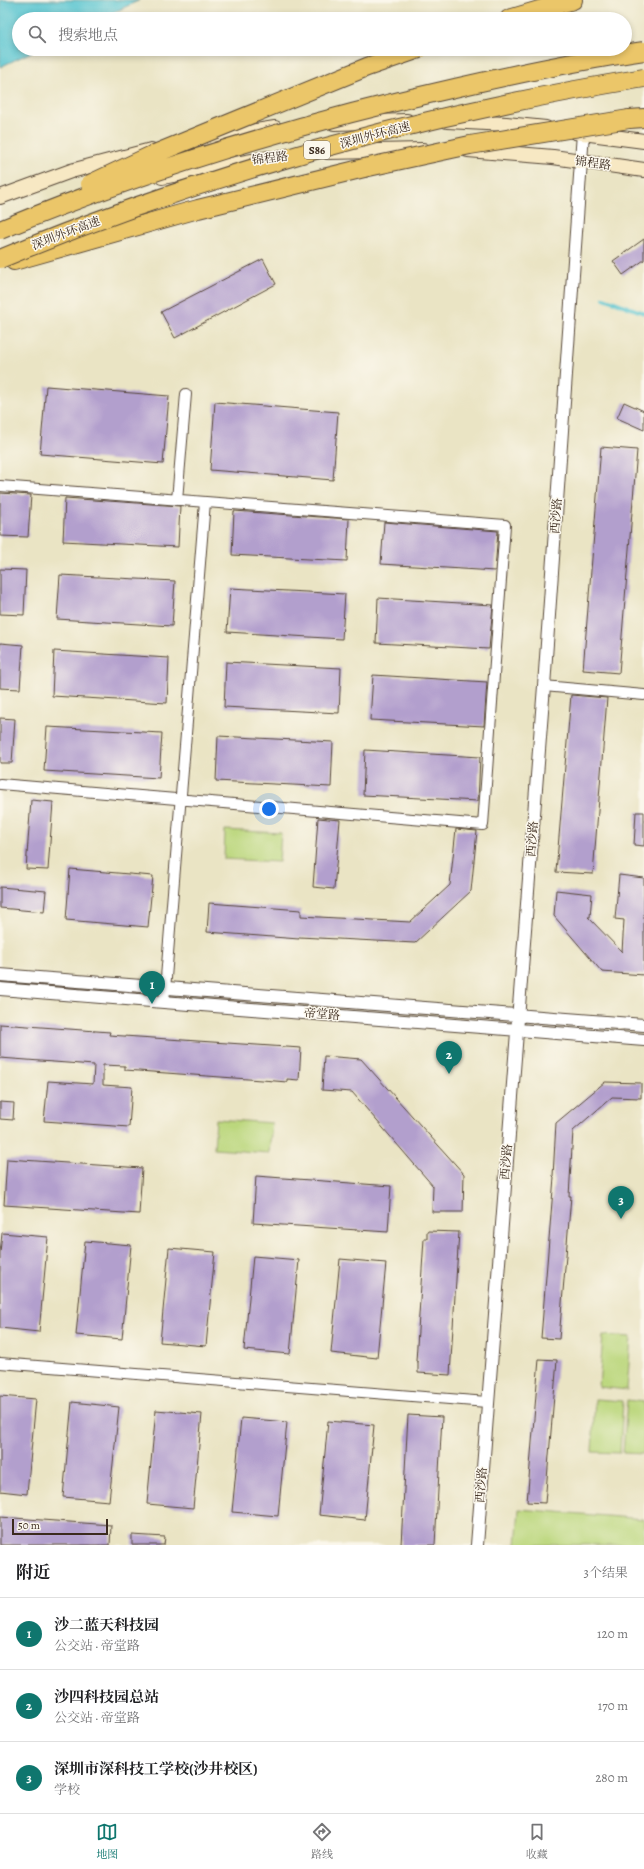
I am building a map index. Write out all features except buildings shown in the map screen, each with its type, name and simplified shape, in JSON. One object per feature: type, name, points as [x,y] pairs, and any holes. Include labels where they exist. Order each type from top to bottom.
[{"type":"highway","points":[[533,12],[573,0]]},
{"type":"highway","name":"S86","points":[[632,53],[644,51]]},
{"type":"highway","points":[[0,228],[152,155],[367,67],[398,56]]},
{"type":"highway","name":"S86","points":[[0,228],[144,176],[213,153],[339,116],[495,79],[617,56]]},
{"type":"highway","name":"深圳外环高速","points":[[0,259],[153,201],[298,155],[416,124],[487,108],[644,78]]},
{"type":"highway","points":[[0,265],[198,209],[394,161],[515,137],[644,118]]},
{"type":"main road","points":[[0,197],[71,171],[132,154],[250,131],[296,126],[360,122],[453,121],[506,124],[644,141]]},
{"type":"main road","name":"锦程路","points":[[0,228],[80,199],[139,182],[201,169],[261,159],[306,154],[361,150],[452,150],[504,152],[644,170]]},
{"type":"street","name":"西沙路","points":[[477,1545],[544,686],[583,133]]},
{"type":"street","points":[[177,500],[186,394]]},
{"type":"street","points":[[0,486],[505,525],[483,825],[0,784]]},
{"type":"street","points":[[164,1002],[205,502]]},
{"type":"street","points":[[544,686],[644,695]]},
{"type":"street","name":"帝堂路","points":[[0,975],[644,1025]]},
{"type":"street","name":"帝堂路","points":[[0,989],[644,1040]]},
{"type":"street","points":[[0,1363],[487,1402]]},
{"type":"green space","points":[[225,830],[281,833],[279,862],[224,859]]},
{"type":"green space","points":[[216,1119],[272,1123],[269,1153],[214,1149]]},
{"type":"green space","points":[[603,1335],[631,1337],[627,1390],[599,1387]]},
{"type":"green space","points":[[595,1399],[623,1401],[620,1453],[592,1452]]},
{"type":"green space","points":[[627,1400],[644,1402],[644,1454],[623,1453]]},
{"type":"green space","points":[[519,1509],[644,1519],[644,1545],[516,1545]]},
{"type":"water","points":[[0,0],[140,0],[115,12],[12,12],[12,56],[23,56],[0,67]]},
{"type":"waterway","points":[[604,298],[644,313]]},
{"type":"place","name":"沙二蓝天科技园","points":[[152,1004]]},
{"type":"place","name":"沙四科技园总站","points":[[449,1074]]},
{"type":"place","name":"深圳市深科技工学校(沙井校区)","points":[[621,1219]]}]
